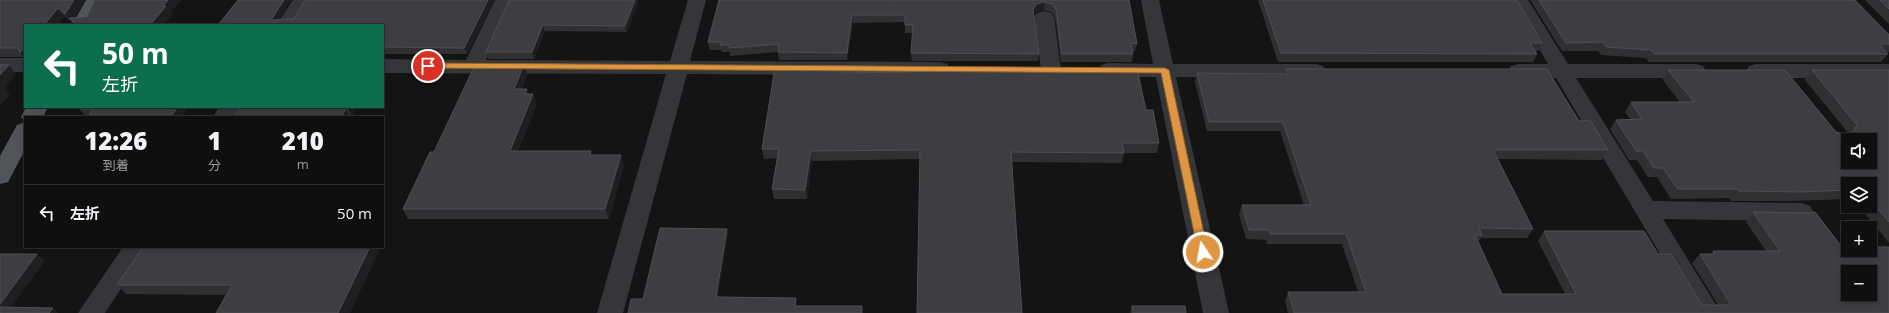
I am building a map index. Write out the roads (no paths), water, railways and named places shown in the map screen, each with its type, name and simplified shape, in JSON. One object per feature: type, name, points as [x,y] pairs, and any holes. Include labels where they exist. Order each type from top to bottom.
[{"type":"main road","points":[[83,24],[95,0]]},
{"type":"main road","points":[[0,176],[24,132]]},
{"type":"street","points":[[287,24],[303,0]]},
{"type":"street","points":[[474,66],[504,0]]},
{"type":"street","points":[[610,313],[697,0]]},
{"type":"street","points":[[1150,0],[1216,313]]},
{"type":"street","points":[[1519,0],[1708,313]]},
{"type":"street","points":[[1044,17],[1051,69]]},
{"type":"street","points":[[0,65],[24,65]]},
{"type":"street","points":[[384,66],[679,66],[956,69]]},
{"type":"street","points":[[1089,70],[1332,71]]},
{"type":"street","points":[[1499,71],[1714,71]]},
{"type":"street","points":[[1737,71],[1889,71]]},
{"type":"street","points":[[1785,71],[1799,88]]},
{"type":"street","points":[[1646,210],[1802,212]]},
{"type":"street","points":[[91,313],[135,248]]}]
